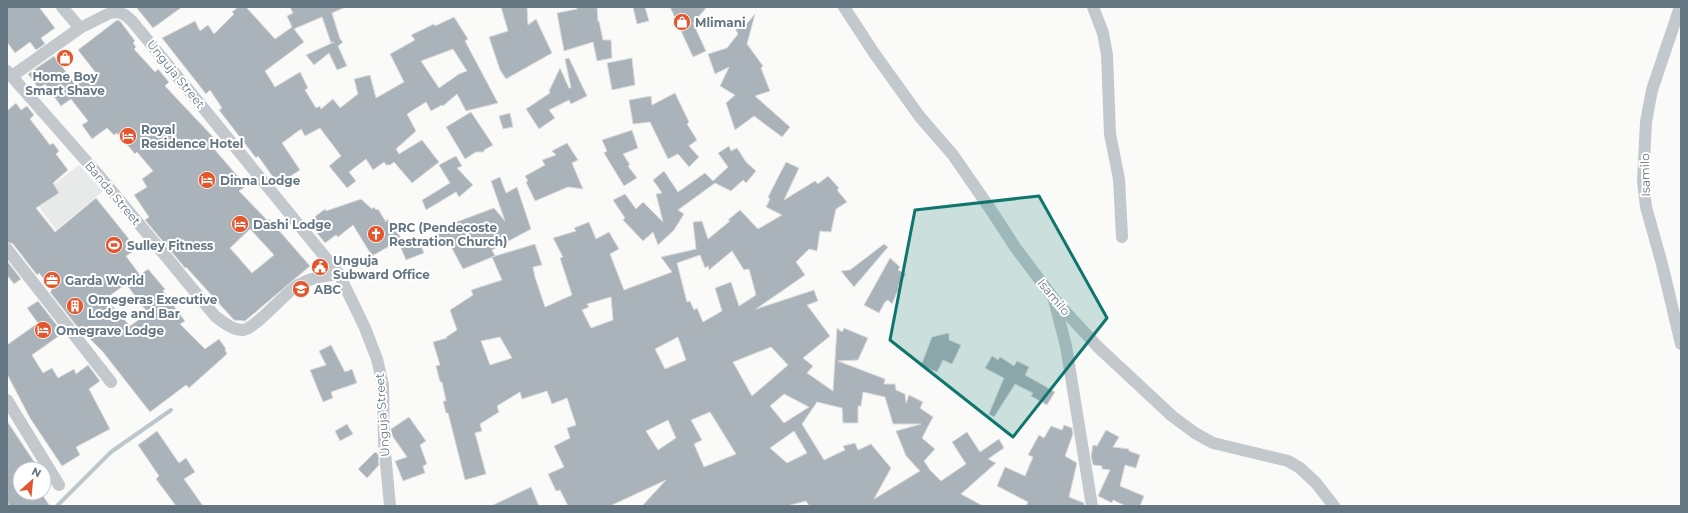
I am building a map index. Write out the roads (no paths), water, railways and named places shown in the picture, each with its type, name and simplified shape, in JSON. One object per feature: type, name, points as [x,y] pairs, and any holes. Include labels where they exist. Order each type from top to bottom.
[{"type":"street","points":[[62,7],[80,28]]},
{"type":"street","name":"Isamilo","points":[[844,7],[874,54],[920,116],[953,155],[1015,247],[1054,299],[1098,347],[1172,416],[1195,433],[1213,443],[1288,462],[1300,468],[1316,483],[1334,506]]},
{"type":"street","points":[[1094,7],[1103,33],[1107,55],[1110,134],[1119,179],[1122,237]]},
{"type":"street","name":"Isamilo","points":[[1680,7],[1652,90],[1646,122],[1643,181],[1646,207],[1664,272],[1681,344]]},
{"type":"street","name":"Unguja Street","points":[[9,73],[80,28],[110,13],[118,12],[125,15],[132,21],[339,274],[365,328],[383,385],[384,442],[390,506]]},
{"type":"street","name":"Banda Street","points":[[9,73],[102,179],[215,316],[224,324],[244,330],[252,325],[296,286],[308,280],[339,274]]},
{"type":"street","points":[[7,249],[111,382]]},
{"type":"street","points":[[1054,299],[1067,354],[1092,506]]},
{"type":"street","points":[[7,400],[59,485]]},
{"type":"waterway","points":[[57,506],[111,452],[171,410]]},
{"type":"place","name":"Mlimani","points":[[682,22]]},
{"type":"place","name":"Home Boy Smart Shave","points":[[65,58]]},
{"type":"place","name":"Royal Residence Hotel","points":[[128,136]]},
{"type":"place","name":"Dinna Lodge","points":[[207,180]]},
{"type":"place","name":"Dashi Lodge","points":[[240,224]]},
{"type":"place","name":"PRC (Pendecoste Restration Church)","points":[[376,234]]},
{"type":"place","name":"Sulley Fitness","points":[[114,245]]},
{"type":"place","name":"Unguja Subward Office","points":[[320,267]]},
{"type":"place","name":"Garda World","points":[[52,280]]},
{"type":"place","name":"ABC","points":[[301,289]]},
{"type":"place","name":"Omegeras Executive Lodge and Bar","points":[[75,306]]},
{"type":"place","name":"Omegrave Lodge","points":[[43,330]]}]
